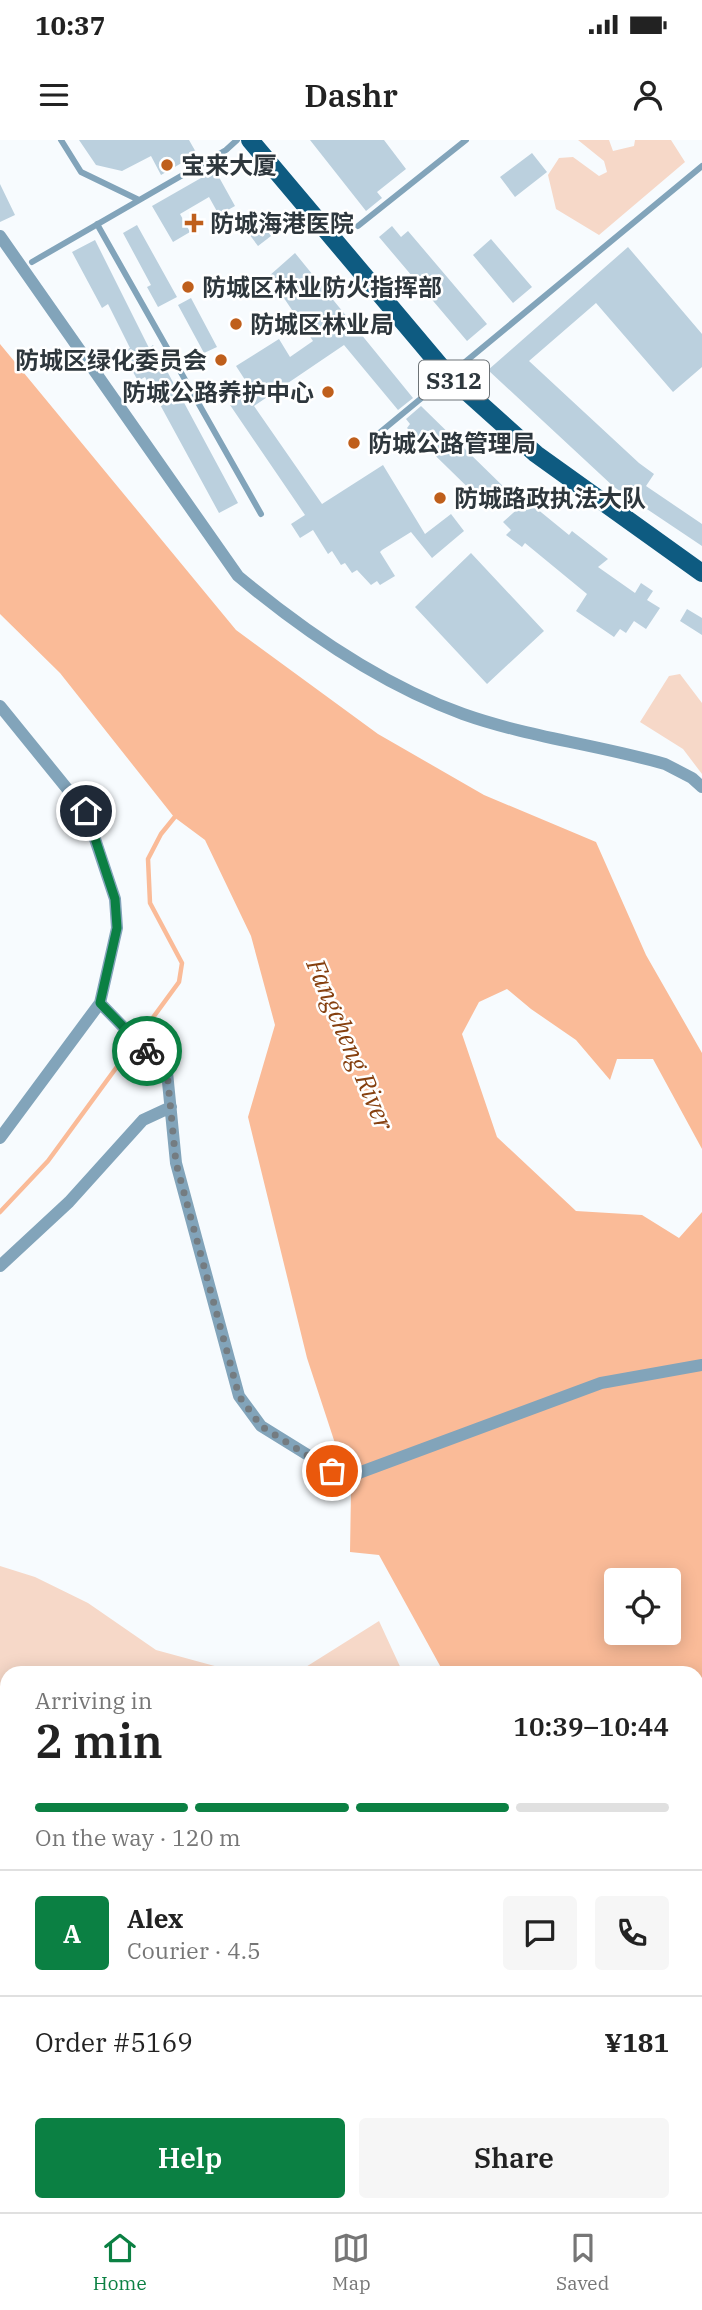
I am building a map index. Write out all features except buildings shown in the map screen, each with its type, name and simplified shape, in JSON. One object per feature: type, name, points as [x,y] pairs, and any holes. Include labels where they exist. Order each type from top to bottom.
[{"type":"main road","name":"S312","points":[[250,140],[448,375],[536,454],[702,573]]},
{"type":"street","points":[[0,236],[238,576],[283,614],[414,695],[466,715],[664,764],[692,778],[702,787]]},
{"type":"street","points":[[0,706],[86,811],[97,837],[115,899],[117,928],[100,1003],[0,1138]]},
{"type":"street","points":[[100,1003],[167,1072],[176,1163],[239,1396],[261,1426],[345,1478],[601,1383],[702,1365]]},
{"type":"street","points":[[0,1266],[69,1202],[143,1120],[171,1107]]},
{"type":"lane","points":[[61,140],[81,172],[139,200]]},
{"type":"lane","points":[[32,262],[226,150],[237,140]]},
{"type":"lane","points":[[359,226],[466,140]]},
{"type":"lane","points":[[372,439],[702,166]]},
{"type":"lane","points":[[97,224],[261,514]]},
{"type":"shaded area","points":[[578,140],[609,140],[613,151],[634,146],[635,140],[671,140],[685,162],[599,235],[556,209],[548,175],[559,158],[573,157],[599,176],[607,172],[604,161]]},
{"type":"shaded area","points":[[680,674],[702,703],[702,774],[683,749],[640,722],[669,676]]},
{"type":"shaded area","points":[[0,1566],[35,1577],[88,1603],[156,1650],[215,1666],[0,1666]]},
{"type":"shaded area","points":[[379,1621],[400,1666],[307,1666]]},
{"type":"water","name":"Fangcheng River","points":[[0,344],[236,630],[378,734],[484,795],[596,842],[646,955],[702,1053],[702,1149],[653,1059],[617,1059],[610,1080],[576,1040],[507,989],[479,1002],[462,1034],[497,1137],[576,1211],[642,1215],[679,1238],[702,1212],[702,1666],[440,1666],[379,1555],[350,1552],[351,1492],[307,1358],[248,1117],[275,1025],[251,936],[205,840],[174,817],[60,673],[0,614]]},
{"type":"waterway","points":[[0,1212],[48,1161],[179,982],[182,963],[150,903],[148,859],[161,834],[178,813]]},
{"type":"way so far","points":[[147,1051],[167,1072],[176,1163],[239,1396],[261,1426],[290,1447],[332,1471]]},
{"type":"place","name":"宝来大厦","points":[[167,165]]},
{"type":"place","name":"防城海港医院","points":[[194,223]]},
{"type":"place","name":"防城区林业防火指挥部","points":[[188,287]]},
{"type":"place","name":"防城区林业局","points":[[236,324]]},
{"type":"place","name":"防城区绿化委员会","points":[[221,360]]},
{"type":"place","name":"防城公路养护中心","points":[[328,392]]},
{"type":"place","name":"防城公路管理局","points":[[354,443]]},
{"type":"place","name":"防城路政执法大队","points":[[440,498]]},
{"type":"route","points":[[86,811],[97,837],[115,899],[117,928],[100,1003],[147,1051]]}]
